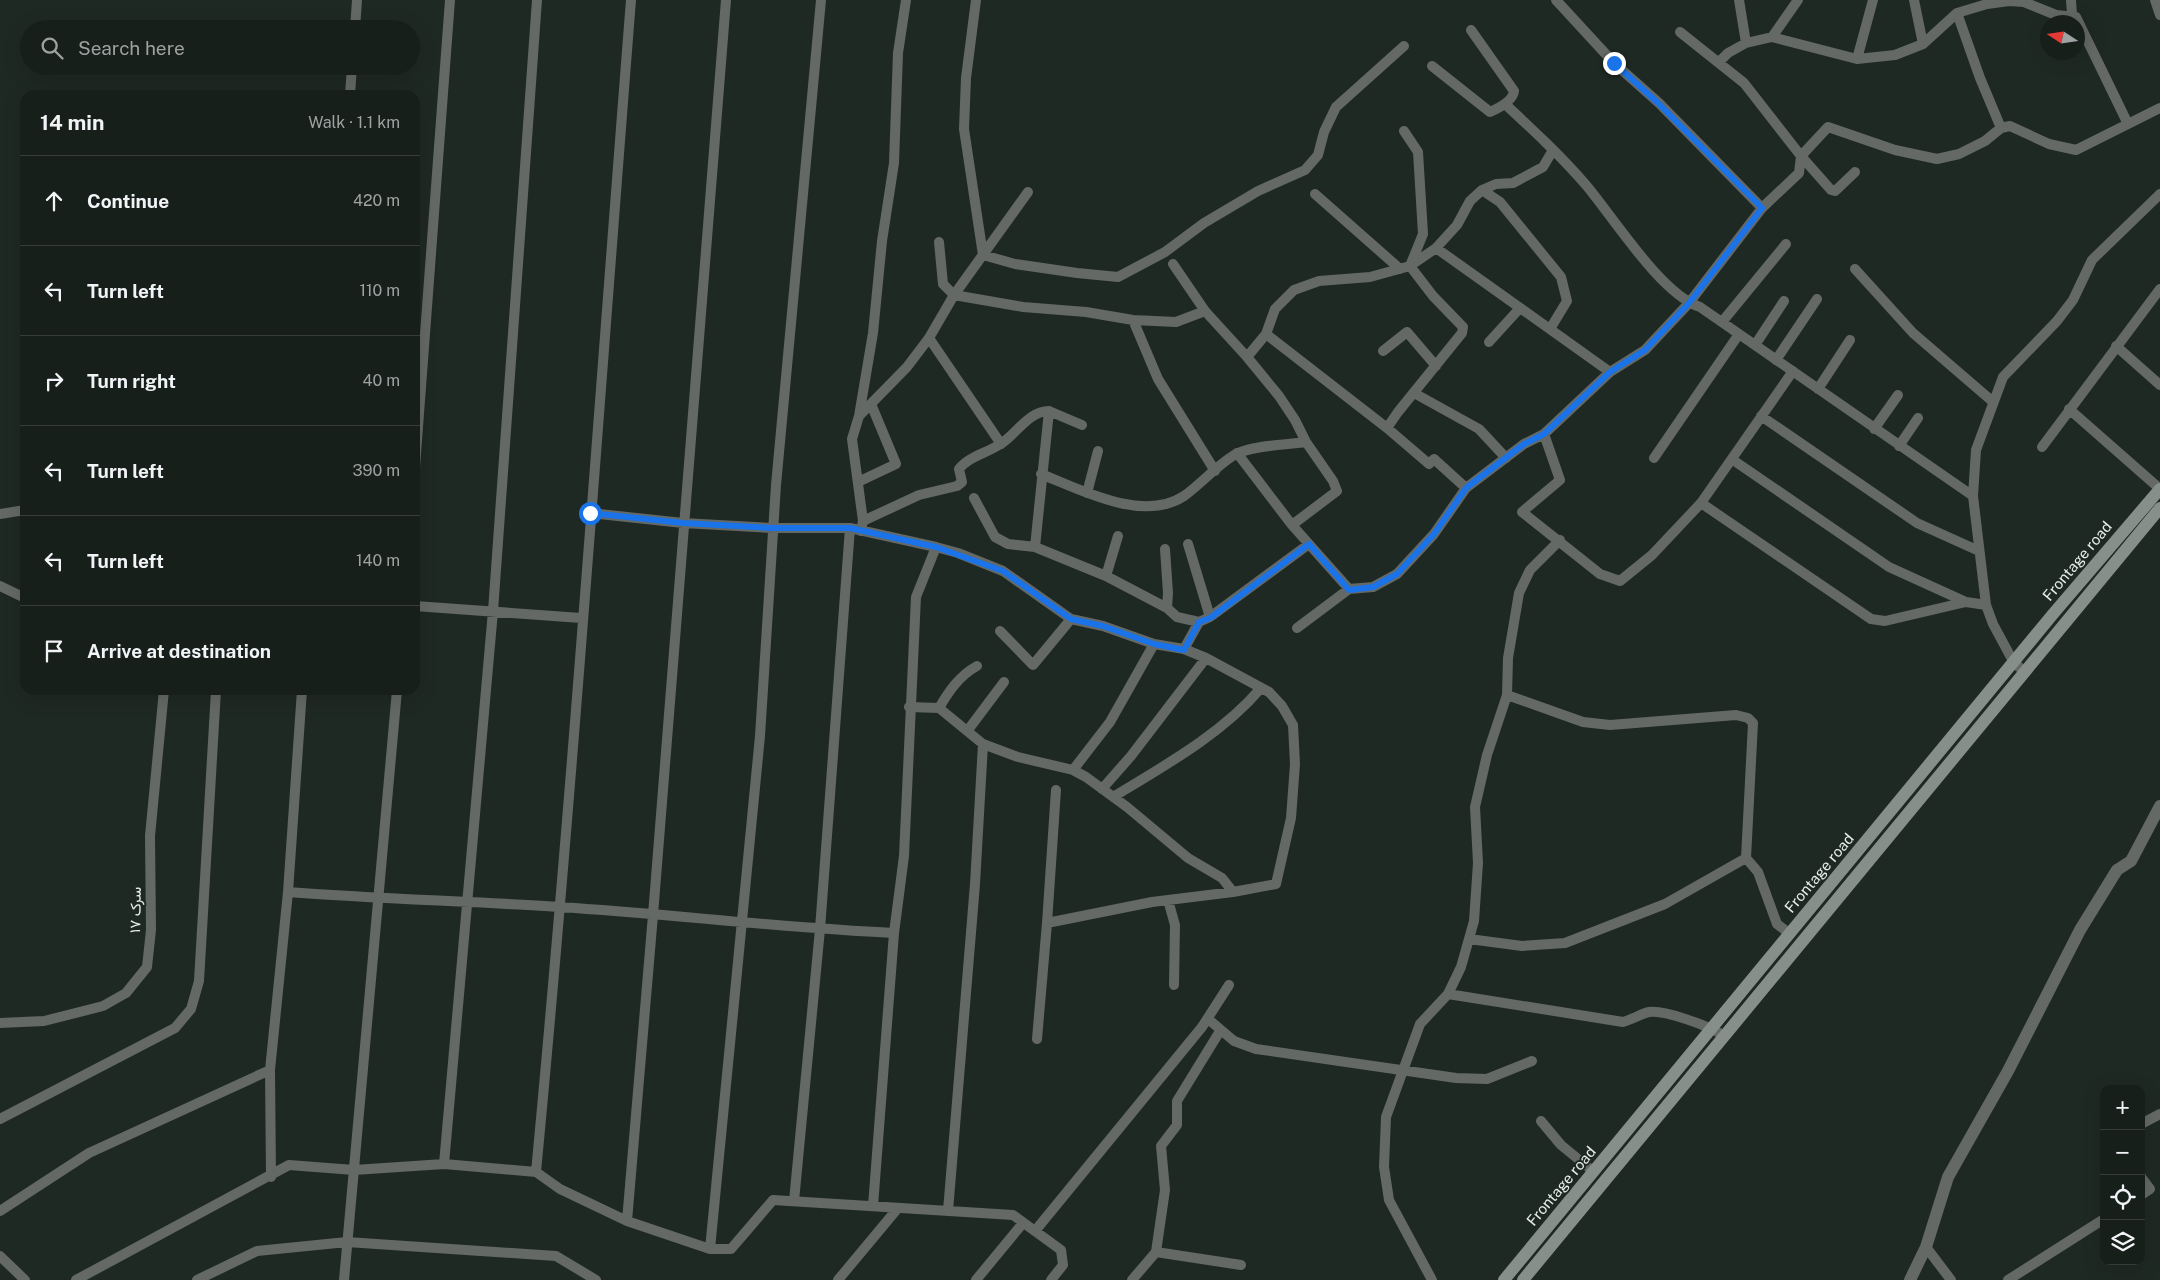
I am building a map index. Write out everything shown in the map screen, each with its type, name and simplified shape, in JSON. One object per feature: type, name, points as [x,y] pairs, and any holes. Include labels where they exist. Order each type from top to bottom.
[{"type":"main road","name":"Frontage road","points":[[1504,1280],[1594,1172],[1717,1032],[1790,934],[2160,489]]},
{"type":"main road","points":[[1523,1280],[1717,1032],[2160,508]]},
{"type":"street","points":[[356,20],[357,0]]},
{"type":"street","points":[[420,400],[450,0]]},
{"type":"street","points":[[444,1164],[493,611],[538,0]]},
{"type":"street","points":[[536,1172],[561,907],[581,618],[631,0]]},
{"type":"street","points":[[626,1221],[653,915],[726,0]]},
{"type":"street","points":[[710,1249],[744,922],[760,736],[773,528],[820,0]]},
{"type":"street","points":[[861,531],[863,520],[852,439],[873,333],[882,240],[894,163],[898,53],[906,0]]},
{"type":"street","points":[[976,0],[966,78],[964,129],[983,255]]},
{"type":"street","points":[[1556,0],[1614,63],[1658,103],[1762,208]]},
{"type":"street","points":[[1739,0],[1746,43]]},
{"type":"street","points":[[1772,38],[1798,0]]},
{"type":"street","points":[[1857,59],[1873,0]]},
{"type":"street","points":[[1914,0],[1923,44]]},
{"type":"street","points":[[2071,0],[2072,15]]},
{"type":"street","points":[[2155,0],[2160,15]]},
{"type":"street","points":[[1719,62],[1728,53],[1746,43],[1772,38],[1857,59],[1895,55],[1923,44],[1957,13],[1973,4],[2010,1],[2024,2],[2056,15]]},
{"type":"street","points":[[1957,13],[1980,78],[2001,128]]},
{"type":"street","points":[[1432,66],[1490,112],[1505,104],[1514,91],[1471,30]]},
{"type":"street","points":[[1680,32],[1744,82],[1801,156],[1833,191],[1855,172]]},
{"type":"street","points":[[2085,35],[2127,122]]},
{"type":"street","points":[[983,255],[1033,266],[1118,276],[1165,252],[1204,223],[1258,191],[1305,170],[1318,155],[1324,132],[1336,107],[1404,46]]},
{"type":"street","points":[[350,90],[351,75]]},
{"type":"street","points":[[1505,104],[1587,186],[1659,277],[1689,303],[1700,307],[1740,334],[1972,496]]},
{"type":"street","points":[[1297,628],[1349,590],[1373,587],[1397,574],[1434,534],[1466,488],[1524,444],[1544,434],[1610,372],[1645,350],[1689,303],[1762,208],[1799,173],[1801,156],[1828,127],[1895,150],[1937,159],[1959,154],[1985,141],[2001,128],[2010,126],[2049,144],[2076,150],[2101,138],[2127,122],[2160,108]]},
{"type":"street","points":[[1404,131],[1418,152],[1423,234],[1405,268]]},
{"type":"street","points":[[1247,357],[1266,334],[1275,309],[1294,290],[1319,281],[1370,277],[1405,268],[1436,248],[1457,225],[1470,201],[1482,190],[1496,184],[1513,183],[1543,167],[1552,150]]},
{"type":"street","points":[[1482,190],[1500,202],[1561,277],[1568,301],[1550,329]]},
{"type":"street","points":[[858,416],[907,367],[929,338],[954,295],[1028,192]]},
{"type":"street","points":[[1315,194],[1405,268],[1464,330],[1387,428]]},
{"type":"street","points":[[2024,671],[2014,663],[1993,624],[1986,605],[1972,496],[1976,450],[1992,401],[2003,377],[2057,321],[2073,300],[2092,260],[2157,200]]},
{"type":"street","points":[[939,242],[943,284],[954,295],[1023,306],[1086,312],[1132,320],[1176,322],[1205,311]]},
{"type":"street","points":[[1722,322],[1786,244]]},
{"type":"street","points":[[1436,248],[1610,372]]},
{"type":"street","points":[[1173,264],[1205,311],[1279,396],[1306,442],[1333,481],[1337,491],[1292,526]]},
{"type":"street","points":[[1855,270],[1913,334],[1992,401]]},
{"type":"street","points":[[2042,447],[2160,289]]},
{"type":"street","points":[[1776,360],[1817,299]]},
{"type":"street","points":[[1755,345],[1784,301]]},
{"type":"street","points":[[1489,342],[1520,308]]},
{"type":"street","points":[[1132,320],[1158,379],[1215,471]]},
{"type":"street","points":[[1383,351],[1407,332],[1436,366]]},
{"type":"street","points":[[1266,334],[1387,428],[1429,464],[1434,459],[1466,488]]},
{"type":"street","points":[[1654,458],[1740,334]]},
{"type":"street","points":[[929,338],[1002,444]]},
{"type":"street","points":[[1818,389],[1850,340]]},
{"type":"street","points":[[2116,346],[2160,385]]},
{"type":"street","points":[[1544,434],[1560,480],[1522,512],[1560,540],[1600,574],[1620,581],[1652,555],[1701,503],[1733,460],[1792,371]]},
{"type":"street","points":[[1414,393],[1479,429],[1506,458]]},
{"type":"street","points":[[1874,429],[1898,395]]},
{"type":"street","points":[[858,482],[896,464],[872,404]]},
{"type":"street","points":[[2069,409],[2160,489]]},
{"type":"street","points":[[1035,547],[1041,474],[1049,411]]},
{"type":"street","points":[[863,520],[919,495],[957,486],[962,482],[959,469],[964,463],[1002,444],[1037,412],[1049,411],[1082,425]]},
{"type":"street","points":[[1761,416],[1917,523],[1979,551]]},
{"type":"street","points":[[1899,446],[1918,418]]},
{"type":"street","points":[[1041,474],[1087,493],[1140,507],[1156,507],[1181,498],[1236,453],[1306,442]]},
{"type":"street","points":[[1087,493],[1098,451]]},
{"type":"street","points":[[1236,453],[1292,526],[1349,590]]},
{"type":"street","points":[[1733,460],[1889,566],[1966,602],[1986,605]]},
{"type":"street","points":[[974,498],[996,537],[1008,544],[1035,547],[1106,576],[1167,608],[1177,616],[1199,622],[1210,618],[1309,544]]},
{"type":"street","points":[[1701,503],[1871,618],[1885,621],[1966,602]]},
{"type":"street","points":[[0,514],[20,511]]},
{"type":"street","points":[[590,513],[683,523],[773,528],[850,528],[936,547],[1003,571],[1071,619],[1103,626],[1154,644],[1184,650],[1206,658],[1269,692],[1282,706],[1294,725],[1295,764],[1291,818],[1276,884],[1233,892],[1168,900],[1047,923]]},
{"type":"street","points":[[794,1201],[820,930],[850,528]]},
{"type":"street","points":[[1106,576],[1118,536]]},
{"type":"street","points":[[1432,1280],[1388,1200],[1384,1167],[1386,1117],[1420,1024],[1455,984],[1469,939],[1474,921],[1478,863],[1475,808],[1487,755],[1507,694],[1508,658],[1519,593],[1530,570],[1560,540]]},
{"type":"street","points":[[1188,544],[1210,618]]},
{"type":"street","points":[[873,1206],[894,933],[906,827],[909,707],[916,597],[936,547]]},
{"type":"street","points":[[1165,548],[1167,608]]},
{"type":"street","points":[[0,586],[20,596]]},
{"type":"street","points":[[420,606],[581,618]]},
{"type":"street","points":[[1000,631],[1033,665],[1071,619]]},
{"type":"street","points":[[1184,650],[1199,622]]},
{"type":"street","points":[[1073,770],[1110,722],[1154,644]]},
{"type":"street","points":[[1102,789],[1131,756],[1206,658]]},
{"type":"street","points":[[939,708],[951,689],[966,673],[977,666]]},
{"type":"street","points":[[968,730],[1004,682]]},
{"type":"street","points":[[1113,797],[1181,757],[1195,744],[1209,736],[1261,688]]},
{"type":"street","points":[[1507,694],[1583,722],[1610,725],[1736,716],[1748,718],[1753,723],[1746,858],[1758,872],[1777,924],[1790,934]]},
{"type":"street","name":"سرک ۱۷","points":[[0,1023],[44,1021],[103,1006],[126,993],[146,967],[152,930],[150,836],[164,695]]},
{"type":"street","points":[[0,1119],[175,1028],[191,1009],[199,981],[216,695]]},
{"type":"street","points":[[272,1177],[270,1070],[288,892],[302,695]]},
{"type":"street","points":[[344,1280],[397,695]]},
{"type":"street","points":[[909,707],[939,708],[983,744],[1018,757],[1073,770],[1113,797],[1188,858],[1222,878],[1233,892]]},
{"type":"street","points":[[948,1211],[977,856],[983,744]]},
{"type":"street","points":[[1037,1039],[1056,790]]},
{"type":"street","points":[[1910,1280],[1926,1246],[1948,1177],[2008,1071],[2080,930],[2117,870],[2130,861],[2160,806]]},
{"type":"street","points":[[1469,939],[1522,946],[1564,943],[1665,904],[1746,858]]},
{"type":"street","points":[[288,892],[378,899],[467,901],[561,907],[820,930],[894,933]]},
{"type":"street","points":[[1168,900],[1175,925],[1174,985]]},
{"type":"street","points":[[1035,1232],[1208,1020],[1229,985]]},
{"type":"street","points":[[1448,994],[1623,1022],[1648,1012],[1668,1015],[1717,1032]]},
{"type":"street","points":[[1208,1020],[1234,1041],[1256,1049],[1456,1078],[1486,1079],[1532,1061]]},
{"type":"street","points":[[1132,1280],[1156,1252],[1165,1190],[1161,1146],[1177,1125],[1177,1101],[1220,1031]]},
{"type":"street","points":[[0,1211],[89,1153],[270,1070]]},
{"type":"street","points":[[2145,1122],[2160,1114]]},
{"type":"street","points":[[1541,1121],[1561,1145],[1594,1172]]},
{"type":"street","points":[[76,1280],[272,1177],[289,1165],[354,1170],[444,1164],[536,1172],[560,1189],[626,1221],[710,1249],[731,1249],[773,1200],[1013,1215],[1061,1250],[1064,1264],[1051,1280]]},
{"type":"street","points":[[2145,1182],[2150,1189],[2145,1192]]},
{"type":"street","points":[[838,1280],[898,1208]]},
{"type":"street","points":[[2008,1280],[2102,1220]]},
{"type":"street","points":[[976,1280],[1023,1223]]},
{"type":"street","points":[[197,1280],[256,1251],[347,1242],[556,1256],[596,1280]]},
{"type":"street","points":[[1926,1246],[1951,1280]]},
{"type":"street","points":[[1156,1252],[1241,1265]]},
{"type":"street","points":[[0,1256],[25,1280]]},
{"type":"route","points":[[590,513],[683,523],[773,528],[850,528],[885,535],[958,553],[1003,571],[1071,619],[1103,626],[1154,644],[1184,650],[1199,622],[1210,618],[1309,544],[1349,590],[1373,587],[1397,574],[1434,534],[1466,488],[1486,470],[1524,444],[1532,442],[1544,434],[1610,372],[1645,350],[1689,303],[1762,208],[1658,103],[1614,63]]}]
